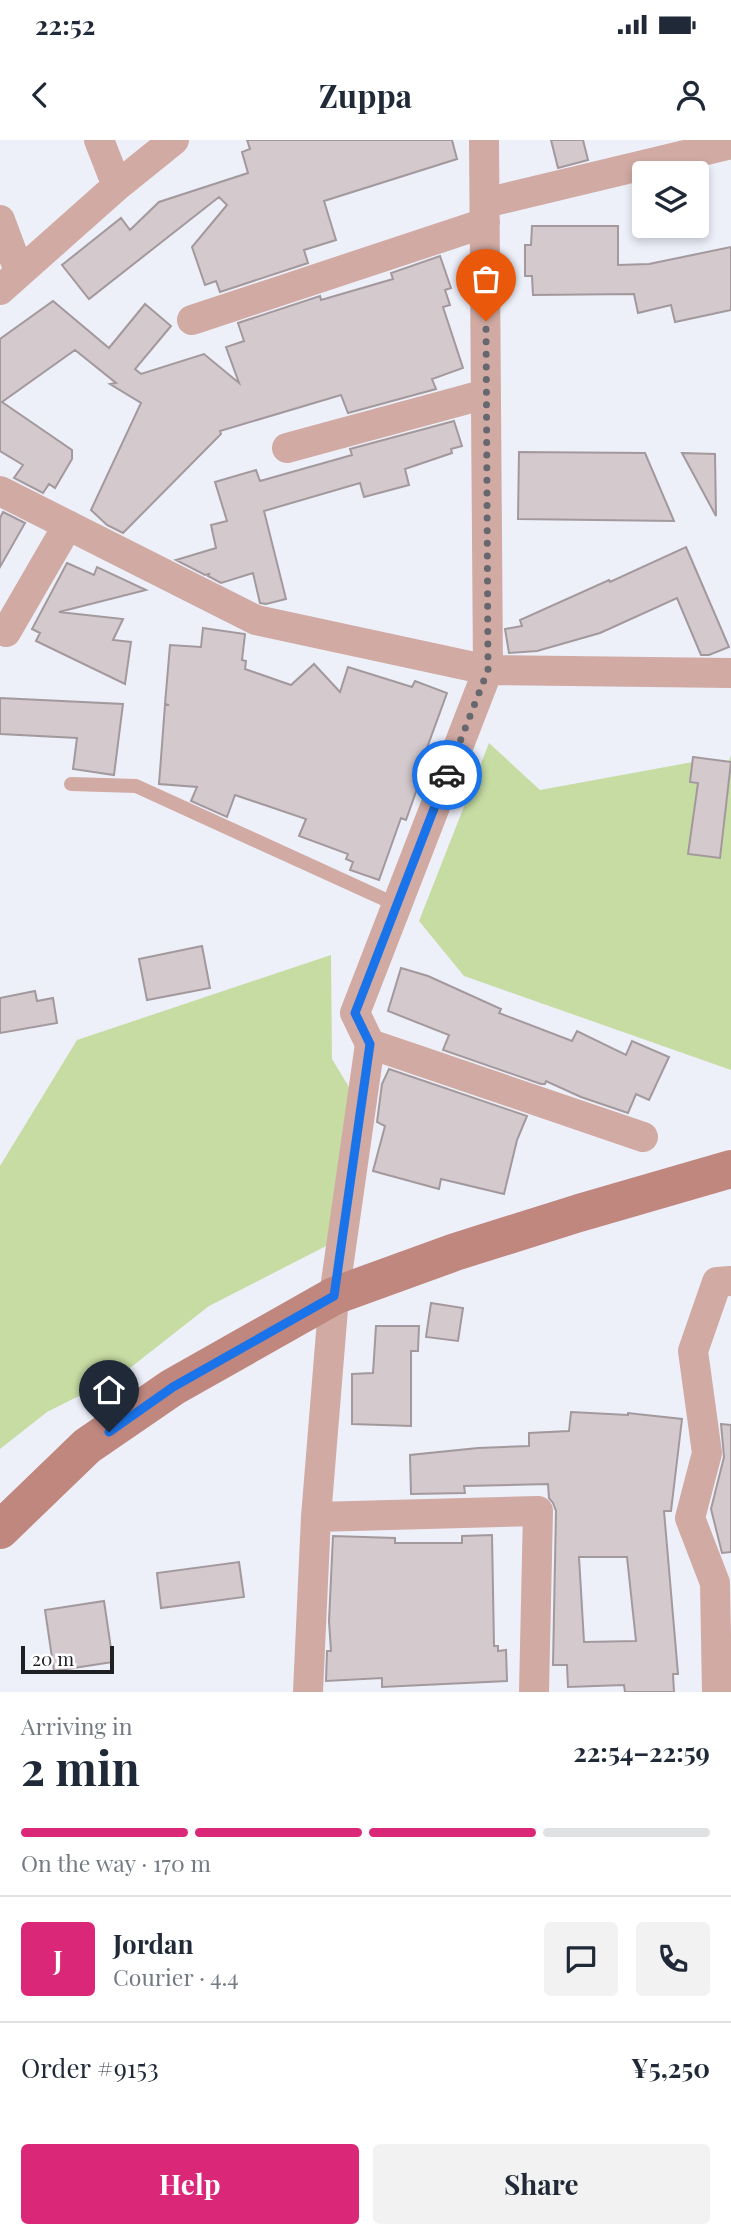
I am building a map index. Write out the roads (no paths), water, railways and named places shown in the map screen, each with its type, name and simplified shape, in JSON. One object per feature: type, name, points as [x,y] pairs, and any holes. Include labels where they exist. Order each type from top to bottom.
[{"type":"street","points":[[99,140],[117,186]]},
{"type":"street","points":[[10,281],[117,186],[174,140]]},
{"type":"street","points":[[308,1692],[316,1517],[334,1296],[370,1044],[355,1013],[488,670],[484,140]]},
{"type":"street","points":[[192,320],[485,213],[731,144]]},
{"type":"street","points":[[0,220],[10,281]]},
{"type":"street","points":[[287,448],[486,394]]},
{"type":"street","points":[[0,491],[256,620],[488,670],[731,673]]},
{"type":"street","points":[[6,632],[68,525]]},
{"type":"street","points":[[370,1044],[643,1137]]},
{"type":"street","points":[[0,1530],[87,1446],[173,1387],[334,1296],[468,1248],[731,1169]]},
{"type":"street","points":[[717,1692],[715,1583],[690,1518],[707,1453],[693,1351],[717,1282],[731,1281]]},
{"type":"street","points":[[316,1517],[538,1511],[534,1692]]},
{"type":"lane","points":[[71,784],[136,786],[397,905]]}]
